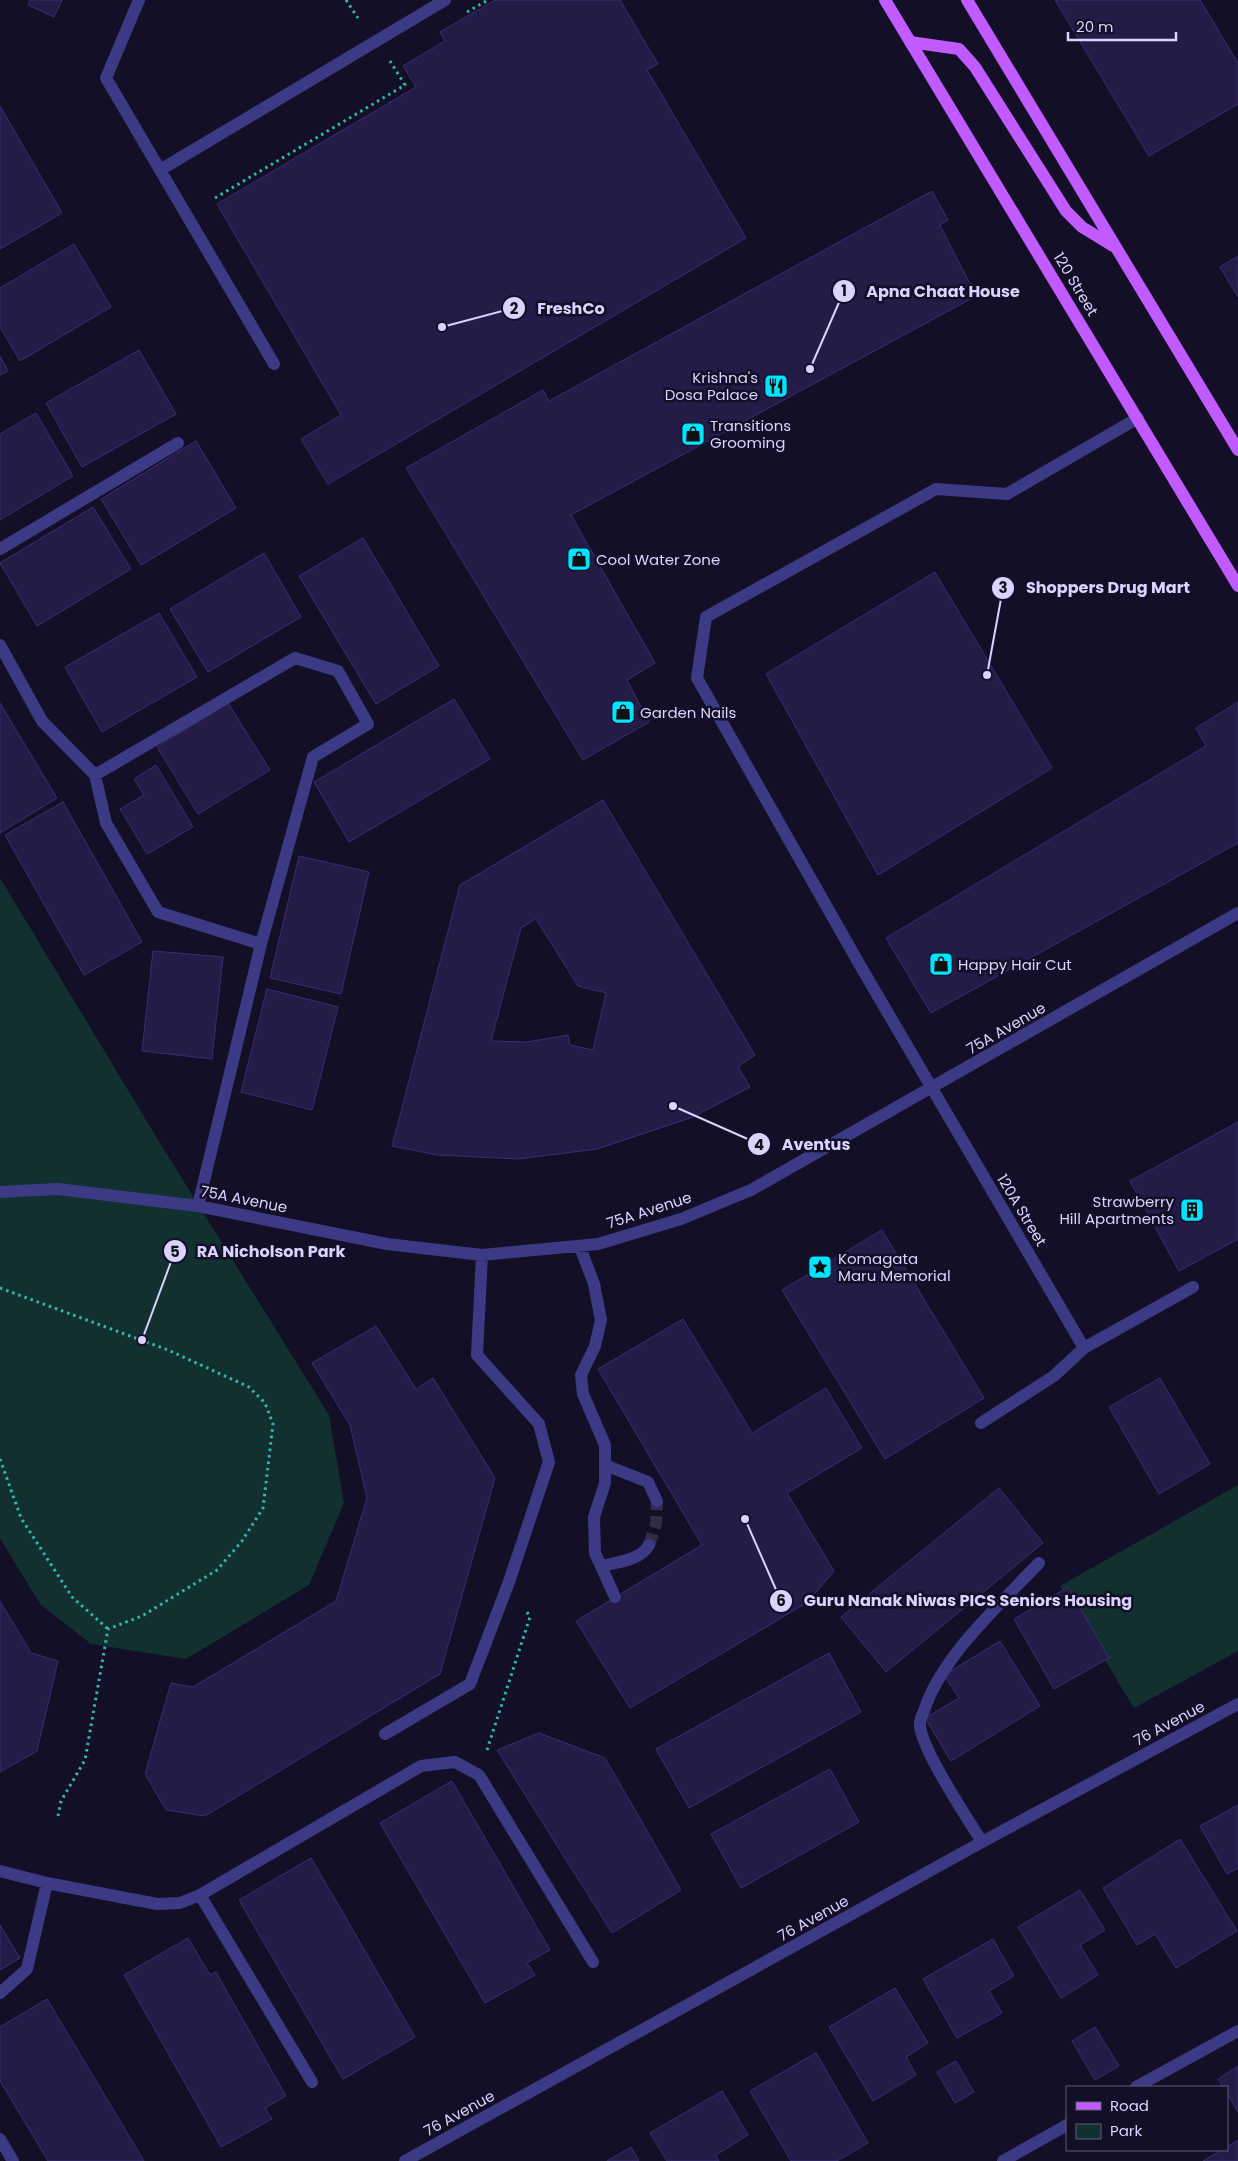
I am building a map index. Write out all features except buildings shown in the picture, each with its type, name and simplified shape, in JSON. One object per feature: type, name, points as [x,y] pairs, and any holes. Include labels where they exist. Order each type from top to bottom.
[{"type":"main road","name":"120 Street","points":[[885,0],[1238,586]]},
{"type":"main road","points":[[967,0],[1238,450]]},
{"type":"main road","points":[[910,42],[958,49],[975,67],[1066,212],[1082,226],[1116,248]]},
{"type":"street","points":[[139,0],[106,78],[274,364]]},
{"type":"street","points":[[160,170],[445,0]]},
{"type":"street","name":"120A Street","points":[[1084,1348],[932,1089],[697,678],[706,617],[936,489],[1007,494],[1138,418]]},
{"type":"street","points":[[0,549],[178,443]]},
{"type":"street","points":[[0,645],[42,721],[95,775],[106,824],[158,912],[261,944]]},
{"type":"street","points":[[95,775],[295,658],[338,671],[368,724],[313,757],[261,944],[198,1206]]},
{"type":"street","name":"75A Avenue","points":[[0,1192],[58,1188],[198,1206],[387,1244],[482,1254],[598,1244],[681,1219],[751,1190],[932,1089],[1238,913]]},
{"type":"street","points":[[580,1246],[594,1284],[601,1320],[595,1346],[581,1374],[584,1394],[605,1445],[605,1483],[594,1517],[595,1554],[615,1598]]},
{"type":"street","points":[[384,1734],[470,1684],[509,1582],[549,1462],[539,1424],[477,1355],[482,1254]]},
{"type":"street","points":[[981,1423],[1054,1376],[1084,1348],[1193,1287]]},
{"type":"street","points":[[605,1465],[648,1482],[657,1501]]},
{"type":"street","points":[[601,1566],[632,1558],[645,1551],[649,1545]]},
{"type":"street","points":[[982,1842],[933,1760],[919,1725],[928,1696],[948,1663],[993,1611],[1039,1563]]},
{"type":"street","name":"76 Avenue","points":[[405,2161],[982,1842],[1238,1704]]},
{"type":"street","points":[[0,1871],[47,1883],[157,1904],[180,1903],[200,1895],[421,1766],[455,1762],[479,1775],[593,1962]]},
{"type":"street","points":[[0,1993],[27,1969],[47,1883]]},
{"type":"street","points":[[200,1895],[312,2082]]},
{"type":"street","points":[[1138,2086],[1238,2031]]},
{"type":"street","points":[[1003,2161],[1066,2127]]},
{"type":"street","points":[[0,2139],[13,2161]]},
{"type":"path","points":[[346,0],[358,18]]},
{"type":"path","points":[[464,14],[488,0]]},
{"type":"path","points":[[215,198],[405,86],[388,59],[393,56]]},
{"type":"path","points":[[0,1288],[168,1350],[249,1387],[265,1403],[273,1424],[263,1508],[242,1542],[217,1570],[142,1616],[108,1629]]},
{"type":"path","points":[[0,1459],[21,1518],[72,1597],[108,1629]]},
{"type":"path","points":[[479,1775],[530,1616],[509,1582]]},
{"type":"path","points":[[58,1816],[61,1801],[85,1760],[108,1629]]},
{"type":"green space","points":[[0,878],[160,1143],[329,1415],[344,1503],[309,1585],[186,1659],[91,1644],[40,1604],[0,1538]]},
{"type":"green space","points":[[1238,1485],[1238,1651],[1134,1708],[1060,1586]]},
{"type":"tunnel","points":[[649,1545],[656,1524],[657,1501]]},
{"type":"place","name":"FreshCo","points":[[442,327]]},
{"type":"place","name":"Apna Chaat House","points":[[810,369]]},
{"type":"place","name":"Krishna's Dosa Palace","points":[[776,386]]},
{"type":"place","name":"Transitions Grooming","points":[[693,434]]},
{"type":"place","name":"Cool Water Zone","points":[[579,559]]},
{"type":"place","name":"Shoppers Drug Mart","points":[[987,675]]},
{"type":"place","name":"Garden Nails","points":[[623,712]]},
{"type":"place","name":"Happy Hair Cut","points":[[941,964]]},
{"type":"place","name":"Aventus","points":[[673,1106]]},
{"type":"place","name":"Strawberry Hill Apartments","points":[[1192,1210]]},
{"type":"place","name":"Komagata Maru Memorial","points":[[820,1267]]},
{"type":"place","name":"RA Nicholson Park","points":[[142,1340]]},
{"type":"place","name":"Guru Nanak Niwas PICS Seniors Housing","points":[[745,1519]]}]
